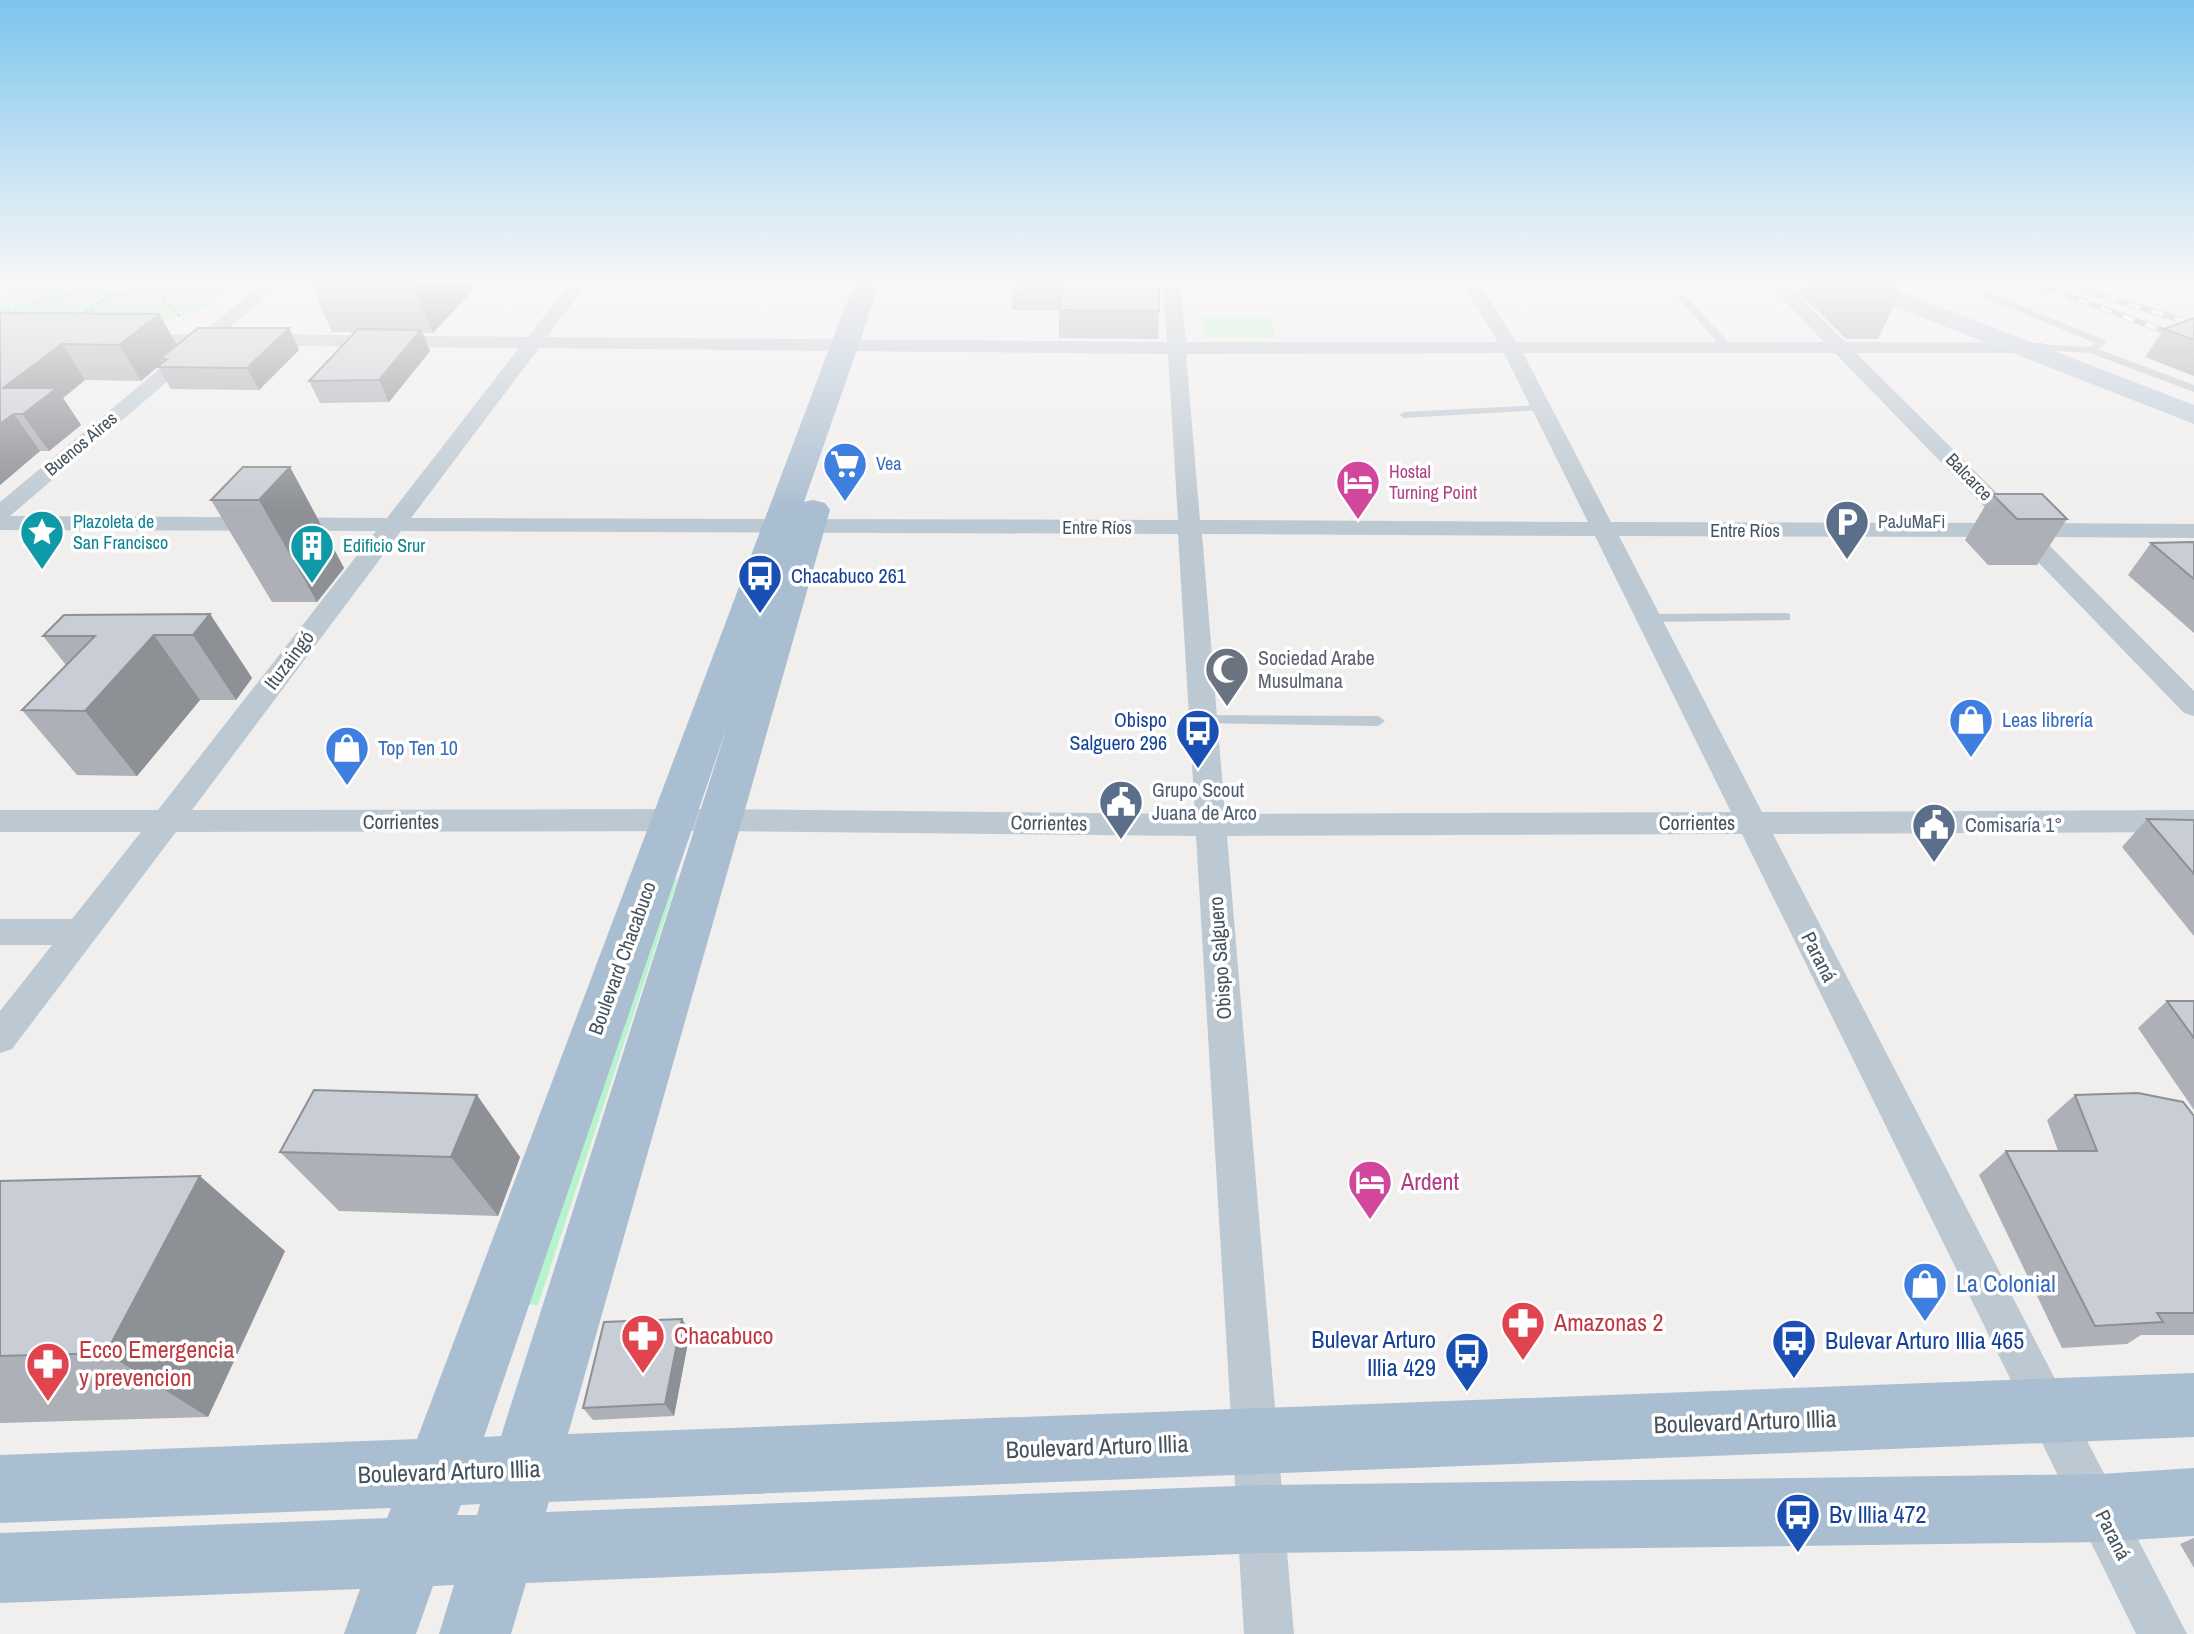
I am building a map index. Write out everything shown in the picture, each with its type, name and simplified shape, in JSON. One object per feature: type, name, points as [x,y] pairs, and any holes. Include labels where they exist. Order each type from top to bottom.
[{"type":"main road","name":"Boulevard Chacabuco","points":[[380,1634],[437,1473],[696,820],[850,359]]},
{"type":"main road","points":[[2054,359],[2194,415]]},
{"type":"main road","points":[[2058,359],[2194,407]]},
{"type":"main road","name":"Boulevard Chacabuco","points":[[475,1634],[526,1469],[696,820]]},
{"type":"main road","name":"Boulevard Arturo Illia","points":[[0,1489],[2194,1405]]},
{"type":"main road","points":[[0,1568],[1262,1519],[2100,1508],[2194,1502]]},
{"type":"street","name":"Buenos Aires","points":[[0,513],[181,359]]},
{"type":"street","name":"Ituzaingó","points":[[0,1038],[519,359]]},
{"type":"street","name":"Obispo Salguero","points":[[1177,359],[1269,1634]]},
{"type":"street","name":"Paraná","points":[[1517,359],[2162,1634]]},
{"type":"street","name":"Balcarce","points":[[1853,359],[2194,707]]},
{"type":"street","name":"Entre Ríos","points":[[0,523],[2194,531]]},
{"type":"street","name":"Corrientes","points":[[0,821],[696,820],[1210,825],[2194,821]]},
{"type":"street","points":[[0,932],[81,932]]},
{"type":"lane","points":[[2115,359],[2194,389]]},
{"type":"lane","points":[[1404,415],[1541,408]]},
{"type":"lane","points":[[1649,618],[1785,617]]},
{"type":"lane","points":[[1202,720],[1378,721]]},
{"type":"green space","points":[[678,879],[538,1305],[525,1304],[667,880]]},
{"type":"building","points":[[0,359],[42,359],[3,388],[57,388],[23,414],[14,414],[0,424]]},
{"type":"building","points":[[167,359],[256,359],[247,368],[158,367]]},
{"type":"building","points":[[329,359],[396,359],[379,380],[309,381]]},
{"type":"building","points":[[243,467],[290,467],[259,500],[211,500]]},
{"type":"building","points":[[1992,494],[2042,494],[2067,519],[2017,519]]},
{"type":"building","points":[[2194,542],[2194,579],[2151,543]]},
{"type":"building","points":[[210,614],[193,635],[154,635],[85,711],[22,710],[95,636],[43,636],[64,615]]},
{"type":"building","points":[[2147,819],[2194,820],[2194,874]]},
{"type":"building","points":[[2167,1001],[2194,1001],[2194,1038]]},
{"type":"building","points":[[314,1090],[477,1095],[451,1157],[280,1152]]},
{"type":"building","points":[[2138,1093],[2183,1102],[2194,1116],[2194,1313],[2157,1313],[2163,1322],[2095,1326],[2006,1151],[2097,1151],[2075,1095]]},
{"type":"building","points":[[200,1176],[106,1353],[0,1356],[0,1181]]},
{"type":"building","name":"Chacabuco","points":[[682,1319],[665,1404],[583,1408],[604,1322]]},
{"type":"place","name":"Vea","points":[[845,503]]},
{"type":"place","name":"Hostal Turning Point","points":[[1358,521]]},
{"type":"place","name":"PaJuMaFi","points":[[1847,561]]},
{"type":"place","name":"Plazoleta de San Francisco","points":[[42,571]]},
{"type":"place","name":"Edificio Srur","points":[[312,585]]},
{"type":"place","name":"Chacabuco 261","points":[[760,615]]},
{"type":"place","name":"Sociedad Arabe Musulmana","points":[[1227,708]]},
{"type":"place","name":"Leas librería","points":[[1971,759]]},
{"type":"place","name":"Obispo Salguero 296","points":[[1198,770]]},
{"type":"place","name":"Top Ten 10","points":[[347,787]]},
{"type":"place","name":"Grupo Scout Juana de Arco","points":[[1121,841]]},
{"type":"place","name":"Comisaría 1°","points":[[1934,864]]},
{"type":"place","name":"Ardent","points":[[1370,1221]]},
{"type":"place","name":"La Colonial","points":[[1925,1323]]},
{"type":"place","name":"Amazonas 2","points":[[1523,1362]]},
{"type":"place","name":"Chacabuco","points":[[643,1375]]},
{"type":"place","name":"Bulevar Arturo Illia 465","points":[[1794,1380]]},
{"type":"place","name":"Bulevar Arturo Illia 429","points":[[1467,1393]]},
{"type":"place","name":"Ecco Emergencia y prevencion","points":[[48,1403]]},
{"type":"place","name":"Bv Illia 472","points":[[1798,1554]]}]
